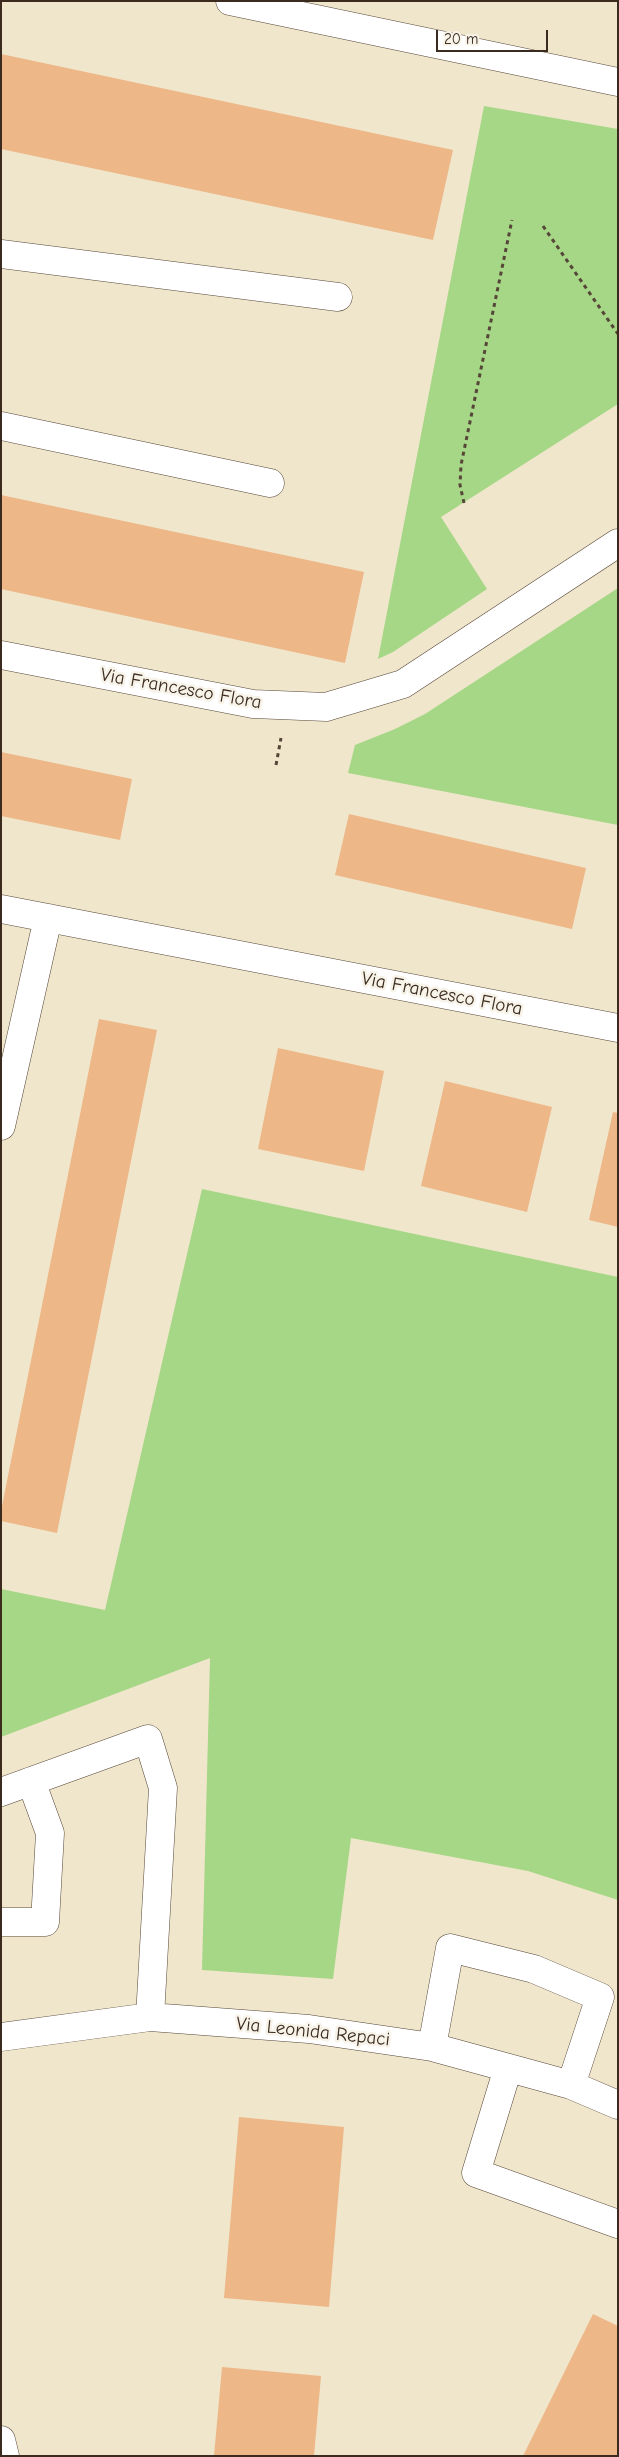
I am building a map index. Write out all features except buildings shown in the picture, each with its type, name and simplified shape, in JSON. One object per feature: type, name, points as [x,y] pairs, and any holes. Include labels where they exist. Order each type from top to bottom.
[{"type":"street","points":[[230,1],[618,82]]},
{"type":"street","points":[[1,254],[338,297]]},
{"type":"street","points":[[1,426],[270,483]]},
{"type":"street","name":"Via Francesco Flora","points":[[1,655],[253,704],[326,707],[403,684],[618,543]]},
{"type":"street","name":"Via Francesco Flora","points":[[1,909],[618,1028]]},
{"type":"street","points":[[1,1126],[48,918]]},
{"type":"street","points":[[1,1792],[148,1739],[163,1788],[150,2017]]},
{"type":"street","points":[[1,1922],[45,1922],[50,1833],[31,1781]]},
{"type":"street","points":[[432,2047],[450,1948],[534,1969],[600,1997],[572,2084]]},
{"type":"street","name":"Via Leonida Repaci","points":[[1,2037],[150,2017],[308,2029],[432,2047],[572,2084],[618,2105]]},
{"type":"street","points":[[508,2068],[476,2174],[618,2224]]},
{"type":"street","points":[[1,2440],[5,2456]]},
{"type":"path","points":[[464,503],[460,485],[461,465],[512,220]]},
{"type":"path","points":[[544,226],[618,334]]},
{"type":"green space","points":[[484,106],[618,129],[618,404],[441,517],[487,589],[393,652],[378,659]]},
{"type":"green space","points":[[618,588],[618,825],[348,773],[355,745],[395,729],[425,714]]},
{"type":"green space","points":[[202,1189],[618,1277],[618,1900],[528,1871],[351,1838],[333,1979],[202,1970],[210,1658],[1,1737],[1,1589],[105,1610]]}]
